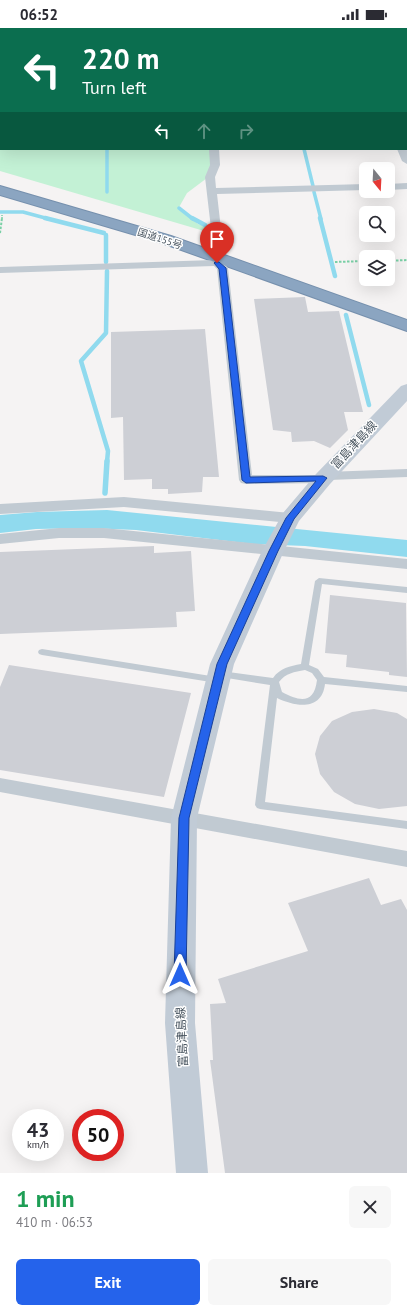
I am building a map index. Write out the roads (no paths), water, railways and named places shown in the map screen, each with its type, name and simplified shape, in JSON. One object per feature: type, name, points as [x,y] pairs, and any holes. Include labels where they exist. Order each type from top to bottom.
[{"type":"highway","name":"国道155号","points":[[0,178],[7,191],[165,239],[220,261],[407,326]]},
{"type":"highway","name":"国道155号","points":[[7,191],[210,243],[407,312]]},
{"type":"main road","name":"富島津島線","points":[[192,1173],[180,1023],[184,818],[222,664],[273,551],[290,518],[324,477],[407,390]]},
{"type":"street","points":[[210,243],[217,238],[213,191],[210,177],[215,165],[214,150]]},
{"type":"street","points":[[402,150],[407,161]]},
{"type":"street","points":[[395,187],[407,186]]},
{"type":"street","points":[[213,191],[359,187]]},
{"type":"street","points":[[0,270],[220,261],[246,480],[407,473]]},
{"type":"street","points":[[0,509],[124,502],[290,518]]},
{"type":"street","points":[[0,539],[59,533],[104,532],[407,564]]},
{"type":"street","points":[[0,785],[407,859]]},
{"type":"lane","points":[[305,667],[319,581],[407,590]]},
{"type":"lane","points":[[42,652],[219,677],[275,682]]},
{"type":"lane","points":[[275,682],[278,694],[290,701],[302,703],[313,700],[321,690],[321,680],[314,671],[305,667],[291,669],[280,673],[275,682],[260,806],[407,825]]},
{"type":"lane","points":[[321,680],[407,689]]},
{"type":"water","points":[[107,510],[407,540],[407,557],[305,546],[253,544],[136,530],[88,528],[36,529],[0,533],[0,515],[37,512]]},
{"type":"waterway","points":[[107,150],[107,192]]},
{"type":"waterway","points":[[304,150],[313,186]]},
{"type":"waterway","points":[[314,192],[321,219]]},
{"type":"waterway","points":[[179,208],[193,219]]},
{"type":"waterway","points":[[0,212],[23,212],[49,219]]},
{"type":"waterway","points":[[45,218],[104,233]]},
{"type":"waterway","points":[[192,218],[205,225]]},
{"type":"waterway","points":[[320,218],[335,276]]},
{"type":"waterway","points":[[106,235],[106,262]]},
{"type":"waterway","points":[[107,271],[106,333],[81,361],[108,451],[107,462]]},
{"type":"waterway","points":[[346,315],[369,405]]},
{"type":"waterway","points":[[105,493],[107,461]]}]
